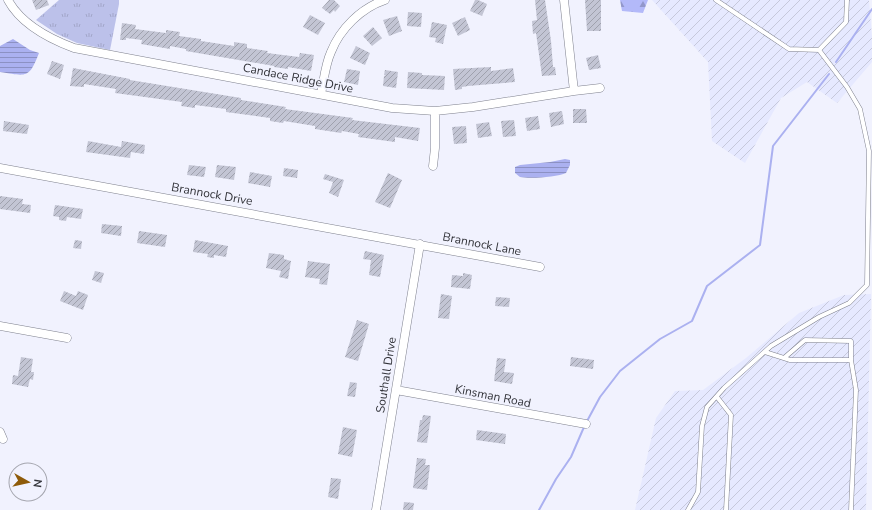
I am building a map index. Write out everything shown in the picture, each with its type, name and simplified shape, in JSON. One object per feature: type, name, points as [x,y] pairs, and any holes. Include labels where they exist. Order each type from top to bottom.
[{"type":"street","name":"Candace Ridge Drive","points":[[8,0],[22,18],[34,27],[57,42],[74,48],[392,108],[435,111],[473,107],[600,88]]},
{"type":"street","points":[[321,94],[331,52],[341,33],[356,16],[378,2],[385,0]]},
{"type":"street","points":[[564,0],[574,91]]},
{"type":"street","points":[[433,166],[435,148],[435,111]]},
{"type":"street","name":"Brannock Drive","points":[[0,168],[420,244]]},
{"type":"street","name":"Brannock Lane","points":[[420,244],[540,267]]},
{"type":"street","name":"Southall Drive","points":[[376,510],[420,244]]},
{"type":"street","points":[[0,326],[67,338]]},
{"type":"street","name":"Kinsman Road","points":[[396,390],[586,424]]},
{"type":"lane","points":[[716,0],[789,49],[819,50],[846,22],[847,0]]},
{"type":"lane","points":[[688,510],[698,492],[702,426],[707,407],[724,388],[772,346],[819,317],[849,303],[867,284],[869,151],[860,109],[847,87],[819,50]]},
{"type":"lane","points":[[784,358],[805,340],[851,341],[851,360],[856,390],[851,510]]},
{"type":"lane","points":[[765,352],[790,360],[851,360]]},
{"type":"lane","points":[[717,397],[731,415],[726,510]]},
{"type":"shaded area","points":[[652,0],[869,0],[872,37],[872,62],[837,103],[807,82],[781,98],[745,163],[712,141],[708,62]]},
{"type":"shaded area","points":[[13,39],[30,50],[39,53],[32,68],[26,74],[22,75],[0,72],[0,46]]},
{"type":"shaded area","points":[[565,159],[570,160],[570,165],[566,173],[551,177],[530,178],[520,177],[515,173],[515,167],[520,165]]},
{"type":"shaded area","points":[[871,294],[866,510],[635,510],[656,418],[675,391],[703,390],[746,358],[799,313],[844,295]]},
{"type":"green space","points":[[59,0],[119,0],[110,50],[77,43],[57,34],[36,20]]},
{"type":"green space","points":[[620,0],[648,0],[643,13],[622,11]]},
{"type":"building","points":[[32,0],[47,0],[49,5],[36,10]]},
{"type":"building","points":[[329,0],[334,0],[340,6],[335,12],[334,10],[330,14],[322,8]]},
{"type":"building","points":[[475,0],[487,4],[482,16],[470,11]]},
{"type":"building","points":[[535,0],[545,0],[553,67],[555,67],[556,75],[542,76],[536,33],[533,34],[532,21],[537,20]]},
{"type":"building","points":[[585,0],[601,0],[601,31],[587,31]]},
{"type":"building","points":[[408,12],[422,13],[421,27],[407,26]]},
{"type":"building","points":[[310,15],[325,23],[318,35],[303,27]]},
{"type":"building","points":[[397,16],[402,31],[389,36],[383,20]]},
{"type":"building","points":[[465,17],[470,30],[458,36],[452,23]]},
{"type":"building","points":[[432,22],[447,25],[443,44],[435,42],[436,38],[429,37]]},
{"type":"building","points":[[122,23],[136,25],[135,29],[166,33],[166,30],[180,32],[179,36],[201,39],[201,41],[234,46],[234,42],[247,44],[247,48],[268,51],[267,53],[299,57],[300,53],[314,55],[311,71],[288,67],[288,69],[274,67],[186,51],[186,49],[170,46],[170,49],[141,44],[142,40],[126,38],[126,40],[120,40]]},
{"type":"building","points":[[373,27],[382,38],[372,46],[363,36]]},
{"type":"building","points":[[356,46],[370,53],[365,65],[350,58]]},
{"type":"building","points":[[598,55],[601,68],[589,70],[586,58]]},
{"type":"building","points":[[52,61],[64,65],[60,79],[47,74]]},
{"type":"building","points":[[491,67],[491,71],[513,68],[515,82],[468,86],[455,90],[453,69]]},
{"type":"building","points":[[73,68],[130,80],[241,98],[241,100],[286,107],[285,109],[353,118],[352,120],[420,128],[418,141],[395,137],[395,142],[358,137],[359,134],[315,129],[315,126],[284,121],[283,123],[270,121],[270,118],[226,112],[226,109],[195,105],[195,108],[181,106],[182,102],[115,93],[116,89],[84,84],[84,87],[70,86]]},
{"type":"building","points":[[347,69],[360,71],[358,85],[344,82]]},
{"type":"building","points":[[385,70],[398,72],[396,88],[383,86],[384,76],[386,76],[384,75]]},
{"type":"building","points":[[408,72],[422,73],[422,75],[445,76],[444,90],[407,88]]},
{"type":"building","points":[[573,109],[586,109],[587,123],[573,123]]},
{"type":"building","points":[[562,111],[564,124],[551,127],[549,113]]},
{"type":"building","points":[[538,116],[540,129],[527,131],[525,118]]},
{"type":"building","points":[[514,120],[516,136],[503,137],[501,121]]},
{"type":"building","points":[[4,121],[29,125],[27,134],[3,131]]},
{"type":"building","points":[[489,122],[492,136],[478,138],[476,124]]},
{"type":"building","points":[[466,126],[467,143],[454,144],[452,127]]},
{"type":"building","points":[[88,141],[121,147],[122,141],[145,145],[144,154],[131,152],[130,158],[86,152]]},
{"type":"building","points":[[189,165],[206,167],[204,177],[187,175]]},
{"type":"building","points":[[217,165],[236,167],[234,180],[215,177]]},
{"type":"building","points":[[284,168],[298,170],[297,178],[283,176]]},
{"type":"building","points":[[250,172],[272,176],[270,187],[248,183]]},
{"type":"building","points":[[388,173],[402,180],[390,208],[375,202]]},
{"type":"building","points":[[325,174],[344,180],[338,197],[329,193],[333,182],[323,179]]},
{"type":"building","points":[[0,196],[23,199],[22,204],[31,205],[30,213],[0,209]]},
{"type":"building","points":[[55,205],[83,209],[81,219],[67,217],[66,221],[59,220],[59,217],[53,216]]},
{"type":"building","points":[[102,224],[122,226],[121,236],[101,233]]},
{"type":"building","points":[[139,231],[167,235],[165,247],[137,243]]},
{"type":"building","points":[[75,240],[82,241],[81,249],[73,248]]},
{"type":"building","points":[[195,240],[228,246],[226,257],[214,255],[214,258],[207,257],[208,254],[193,252]]},
{"type":"building","points":[[365,251],[384,255],[380,277],[369,275],[371,260],[363,259]]},
{"type":"building","points":[[269,253],[284,255],[284,259],[291,261],[288,279],[279,277],[281,271],[266,268]]},
{"type":"building","points":[[308,261],[330,264],[327,285],[319,284],[320,279],[305,277]]},
{"type":"building","points":[[95,271],[104,273],[101,283],[92,280]]},
{"type":"building","points":[[463,273],[472,275],[470,289],[451,287],[452,275],[463,276]]},
{"type":"building","points":[[64,291],[76,296],[78,291],[88,295],[83,310],[60,301]]},
{"type":"building","points":[[441,294],[452,296],[449,319],[438,318]]},
{"type":"building","points":[[496,297],[510,298],[509,307],[495,306]]},
{"type":"building","points":[[357,320],[369,324],[358,361],[345,357]]},
{"type":"building","points":[[21,357],[33,359],[31,372],[34,372],[33,380],[30,379],[28,387],[12,384],[13,375],[18,376]]},
{"type":"building","points":[[571,357],[594,360],[593,369],[570,366]]},
{"type":"building","points":[[497,358],[506,359],[504,372],[514,373],[512,384],[494,381]]},
{"type":"building","points":[[350,382],[357,383],[355,397],[347,396]]},
{"type":"building","points":[[423,415],[431,416],[427,443],[417,442],[420,420],[422,420]]},
{"type":"building","points":[[343,427],[357,430],[352,457],[338,454]]},
{"type":"building","points":[[477,430],[506,434],[505,444],[476,440]]},
{"type":"building","points":[[417,458],[426,459],[425,465],[430,465],[427,490],[413,488]]},
{"type":"building","points":[[331,478],[341,479],[338,499],[328,497]]},
{"type":"building","points":[[404,502],[414,503],[413,510],[403,510]]},
{"type":"waterway","points":[[836,62],[872,9]]},
{"type":"waterway","points":[[586,423],[600,397],[620,371],[660,339],[692,321],[707,286],[760,245],[773,146],[829,74]]},
{"type":"waterway","points":[[539,510],[556,479],[571,457],[584,427]]}]
